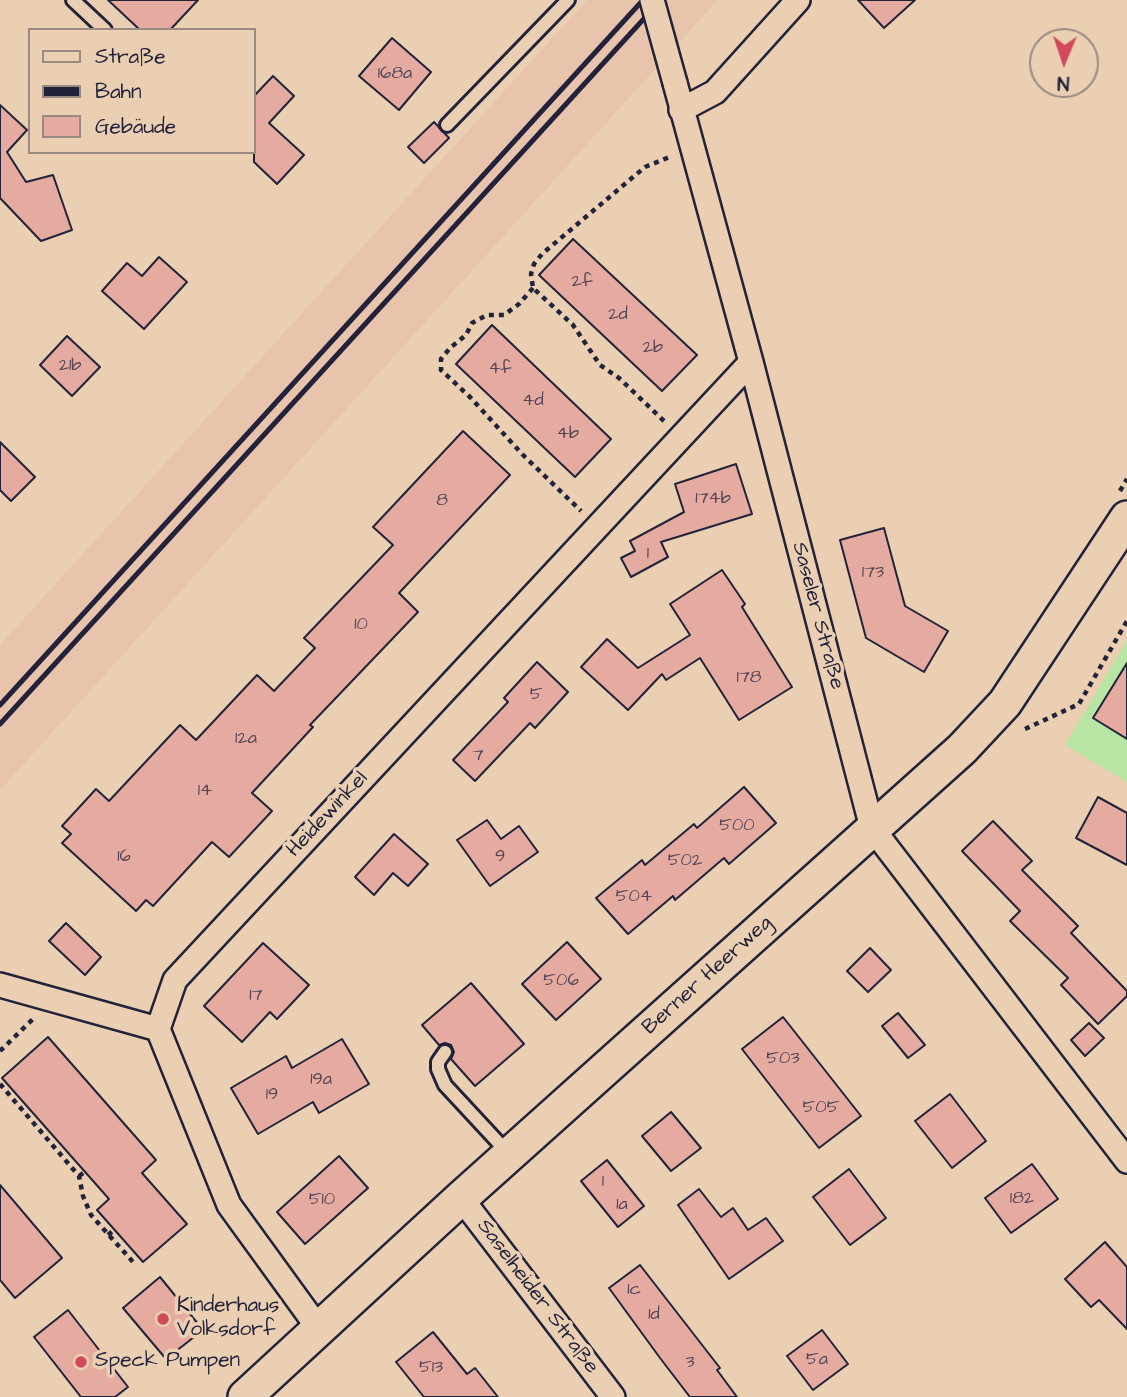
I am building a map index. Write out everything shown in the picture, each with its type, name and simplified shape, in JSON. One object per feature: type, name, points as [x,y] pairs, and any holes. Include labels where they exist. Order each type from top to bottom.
[{"type":"main road","name":"Berner Heerweg","points":[[245,1397],[509,1154],[962,749],[1005,703],[1123,532]]},
{"type":"street","name":"Saseler Straße","points":[[652,0],[751,362],[872,828],[1127,1161]]},
{"type":"street","points":[[681,110],[715,92],[798,0]]},
{"type":"street","name":"Heidewinkel","points":[[158,1029],[175,980],[751,362]]},
{"type":"street","points":[[0,985],[158,1029],[229,1205],[319,1329]]},
{"type":"street","name":"Saselheider Straße","points":[[461,1198],[613,1397]]},
{"type":"lane","points":[[73,0],[103,28]]},
{"type":"lane","points":[[447,125],[568,0]]},
{"type":"lane","points":[[445,1052],[438,1062],[438,1069],[445,1085],[509,1154]]},
{"type":"path","points":[[682,436],[643,403],[619,378],[600,365],[573,325],[533,288],[531,274],[534,264],[557,241],[645,167],[692,148]]},
{"type":"path","points":[[533,288],[519,304],[504,314],[487,315],[472,323],[466,335],[441,359],[441,370],[559,491],[598,526]]},
{"type":"path","points":[[0,1051],[54,999]]},
{"type":"path","points":[[0,1084],[79,1176],[83,1196],[92,1215],[134,1262]]},
{"type":"path","points":[[26,1114],[30,1110]]},
{"type":"path","points":[[79,1176],[85,1172]]},
{"type":"path","points":[[108,1235],[114,1230]]},
{"type":"shaded area","points":[[587,0],[718,0],[0,790],[0,645]]},
{"type":"green space","points":[[1127,640],[1127,782],[1065,745]]},
{"type":"building","points":[[108,0],[198,0],[172,28],[138,28]]},
{"type":"building","points":[[858,0],[915,0],[884,28]]},
{"type":"building","points":[[392,38],[431,72],[399,110],[359,76]]},
{"type":"building","points":[[273,76],[294,96],[269,123],[304,155],[277,184],[254,162],[256,94]]},
{"type":"building","points":[[0,105],[27,130],[7,152],[26,182],[53,175],[72,230],[41,241],[0,198]]},
{"type":"building","points":[[434,122],[449,138],[424,163],[408,147]]},
{"type":"building","points":[[573,239],[697,355],[662,391],[539,275]]},
{"type":"building","points":[[159,257],[187,282],[144,329],[102,291],[127,263],[142,276]]},
{"type":"building","points":[[492,325],[611,439],[575,477],[456,364]]},
{"type":"building","points":[[67,336],[100,367],[72,396],[40,365]]},
{"type":"building","points":[[463,431],[510,475],[399,593],[418,612],[310,725],[313,727],[252,793],[272,811],[229,857],[212,842],[153,906],[146,900],[136,911],[62,843],[71,834],[62,826],[96,789],[109,801],[180,725],[196,740],[257,675],[274,691],[315,648],[304,638],[393,545],[373,527]]},
{"type":"building","points":[[0,442],[35,477],[11,501],[0,490]]},
{"type":"building","points":[[736,464],[752,514],[661,542],[668,557],[631,577],[621,558],[635,551],[630,541],[684,512],[675,484]]},
{"type":"building","points":[[884,528],[905,606],[948,631],[924,672],[866,638],[840,540]]},
{"type":"building","points":[[722,570],[745,604],[742,607],[792,687],[739,720],[700,658],[666,680],[662,674],[628,710],[581,667],[607,639],[638,668],[690,635],[670,604]]},
{"type":"building","points":[[537,662],[568,692],[535,728],[530,723],[475,781],[453,760],[508,702],[504,698]]},
{"type":"building","points":[[1127,663],[1127,739],[1093,718]]},
{"type":"building","points":[[744,787],[776,823],[729,864],[724,858],[675,900],[673,896],[628,934],[596,898],[642,860],[645,865],[694,824],[697,828]]},
{"type":"building","points":[[1098,797],[1127,813],[1127,865],[1076,838]]},
{"type":"building","points":[[487,820],[501,839],[519,826],[538,852],[490,886],[457,840]]},
{"type":"building","points":[[993,821],[1032,861],[1022,870],[1078,926],[1071,933],[1127,991],[1127,996],[1098,1024],[1061,985],[1068,978],[1010,921],[1020,911],[962,851]]},
{"type":"building","points":[[394,834],[428,864],[408,886],[393,873],[374,895],[355,877]]},
{"type":"building","points":[[66,923],[101,957],[85,975],[49,941]]},
{"type":"building","points":[[567,942],[601,979],[556,1020],[522,984]]},
{"type":"building","points":[[263,943],[309,985],[277,1019],[270,1012],[242,1042],[204,1006]]},
{"type":"building","points":[[870,948],[891,970],[868,992],[847,971]]},
{"type":"building","points":[[471,983],[524,1044],[475,1086],[451,1059],[454,1052],[451,1045],[439,1045],[422,1025]]},
{"type":"building","points":[[898,1013],[925,1045],[908,1058],[882,1026]]},
{"type":"building","points":[[783,1017],[861,1116],[819,1148],[742,1049]]},
{"type":"building","points":[[1089,1023],[1104,1038],[1085,1056],[1071,1040]]},
{"type":"building","points":[[48,1037],[156,1160],[142,1173],[187,1224],[143,1262],[97,1210],[109,1199],[2,1078]]},
{"type":"building","points":[[342,1039],[369,1084],[319,1113],[313,1102],[258,1134],[231,1088],[286,1056],[292,1068]]},
{"type":"building","points":[[950,1094],[986,1141],[952,1168],[915,1121]]},
{"type":"building","points":[[671,1112],[701,1148],[671,1171],[642,1136]]},
{"type":"building","points":[[339,1156],[368,1188],[305,1244],[277,1212]]},
{"type":"building","points":[[607,1160],[644,1206],[618,1227],[581,1181]]},
{"type":"building","points":[[1032,1164],[1058,1199],[1011,1233],[985,1198]]},
{"type":"building","points":[[849,1169],[886,1218],[850,1245],[813,1197]]},
{"type":"building","points":[[0,1185],[62,1258],[15,1298],[0,1280]]},
{"type":"building","points":[[699,1189],[721,1217],[733,1208],[748,1230],[766,1218],[783,1241],[729,1279],[678,1205]]},
{"type":"building","points":[[1105,1242],[1127,1267],[1127,1329],[1099,1300],[1091,1307],[1065,1279]]},
{"type":"building","points":[[640,1265],[720,1368],[717,1370],[737,1397],[690,1397],[660,1358],[609,1288]]},
{"type":"building","name":"Kinderhaus Volksdorf","points":[[160,1277],[203,1330],[166,1359],[123,1308]]},
{"type":"building","name":"Speck Pumpen","points":[[68,1310],[128,1387],[115,1397],[81,1397],[34,1337]]},
{"type":"building","points":[[822,1330],[848,1364],[813,1390],[787,1356]]},
{"type":"building","points":[[433,1332],[467,1374],[475,1368],[498,1397],[424,1397],[396,1362]]},
{"type":"railway","points":[[0,705],[643,0]]},
{"type":"railway","points":[[0,724],[661,0]]},
{"type":"place","name":"Kinderhaus Volksdorf","points":[[163,1319]]},
{"type":"place","name":"Speck Pumpen","points":[[81,1362]]}]
